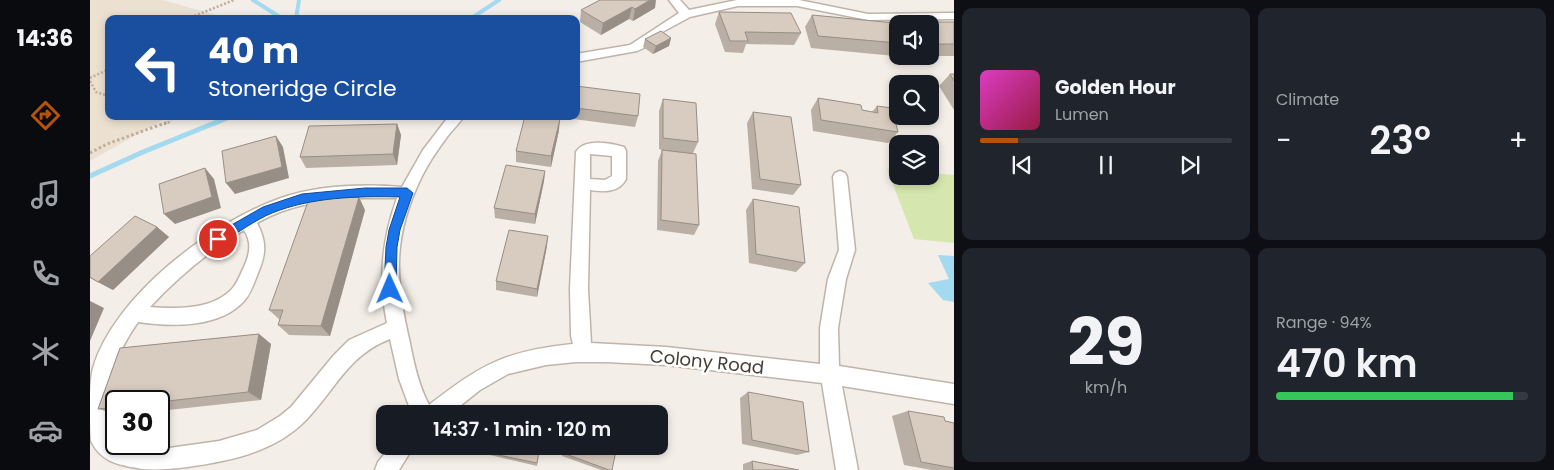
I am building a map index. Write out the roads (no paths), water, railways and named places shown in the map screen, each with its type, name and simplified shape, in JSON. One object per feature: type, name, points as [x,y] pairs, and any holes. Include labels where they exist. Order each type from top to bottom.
[{"type":"street","points":[[674,0],[686,14]]},
{"type":"street","points":[[580,57],[633,48],[686,14],[738,3],[771,2],[802,4],[868,17],[954,16]]},
{"type":"street","points":[[419,405],[408,379],[397,328],[390,289],[390,263],[395,230],[407,193],[434,143],[454,120]]},
{"type":"street","points":[[840,177],[847,250],[837,279],[829,328],[830,375],[847,470]]},
{"type":"street","points":[[582,184],[579,289],[580,336],[584,352]]},
{"type":"street","points":[[397,328],[372,337],[352,349],[333,370],[316,395],[295,418],[274,433],[260,440],[223,451],[155,460],[119,454],[99,435],[96,410],[97,385],[110,348],[133,313],[176,268],[247,221],[279,205],[302,198],[365,192],[407,193]]},
{"type":"street","points":[[133,313],[165,317],[199,313],[226,305],[241,290],[255,262],[259,242],[247,221]]},
{"type":"street","name":"Colony Road","points":[[445,405],[472,383],[515,362],[553,354],[584,352],[676,358],[830,375],[916,386],[954,394]]},
{"type":"street","points":[[386,470],[397,455]]},
{"type":"water","points":[[938,255],[954,256],[954,302],[943,300],[928,283],[949,279]]},
{"type":"waterway","points":[[253,0],[277,15]]},
{"type":"waterway","points":[[297,15],[299,0]]},
{"type":"waterway","points":[[476,15],[499,0]]},
{"type":"waterway","points":[[214,124],[224,120]]},
{"type":"waterway","points":[[90,176],[217,122]]}]
